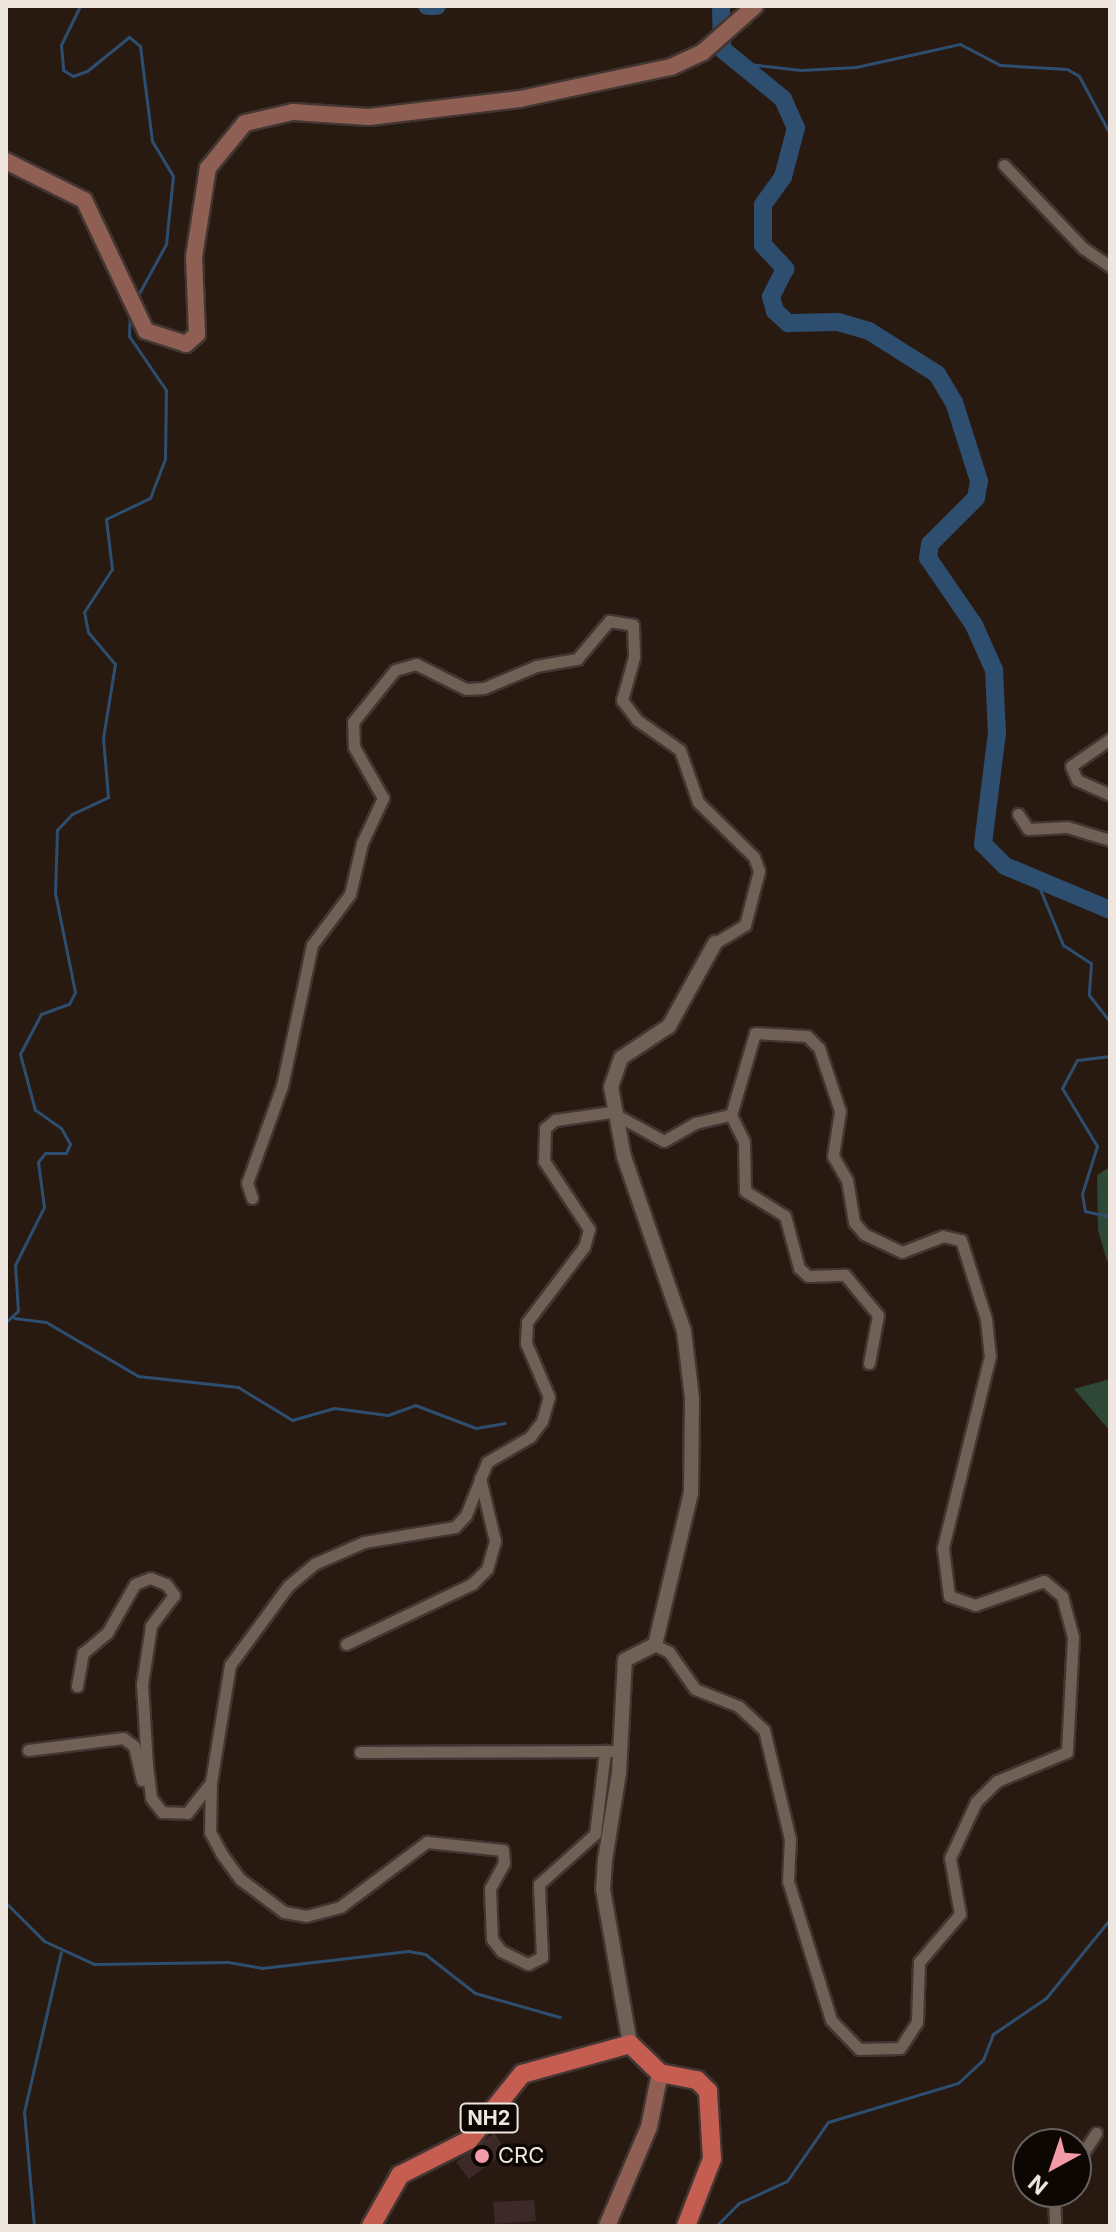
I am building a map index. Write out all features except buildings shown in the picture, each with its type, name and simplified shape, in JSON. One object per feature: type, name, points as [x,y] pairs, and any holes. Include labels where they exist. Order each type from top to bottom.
[{"type":"highway","points":[[630,2044],[660,2073],[697,2080],[712,2107],[712,2159],[686,2226]]},
{"type":"highway","name":"NH2","points":[[371,2226],[400,2175],[469,2140],[522,2074],[630,2044]]},
{"type":"main road","points":[[6,161],[84,200],[146,331],[186,344],[197,334],[194,257],[208,168],[245,123],[293,112],[369,117],[520,99],[671,67],[703,52],[755,6]]},
{"type":"main road","points":[[607,2226],[649,2127],[660,2073]]},
{"type":"street","points":[[1004,165],[1083,248],[1110,266]]},
{"type":"street","points":[[252,1198],[247,1183],[282,1086],[312,945],[350,894],[362,843],[383,798],[354,747],[353,722],[395,670],[416,664],[466,689],[484,688],[536,666],[577,659],[609,621],[628,621],[637,636],[622,700],[637,720],[680,750],[698,802],[754,857],[759,871],[745,925],[715,943],[669,1026],[621,1058],[611,1087],[611,1112],[684,1331],[692,1398],[691,1493],[655,1645]]},
{"type":"street","points":[[1110,739],[1071,766],[1077,780],[1110,795]]},
{"type":"street","points":[[1018,814],[1028,829],[1067,827],[1110,840]]},
{"type":"street","points":[[613,1751],[595,1834],[539,1884],[542,1957],[528,1964],[501,1951],[492,1939],[490,1888],[504,1863],[503,1850],[427,1842],[340,1907],[306,1916],[284,1912],[240,1879],[210,1832],[211,1782],[230,1665],[288,1586],[314,1564],[364,1542],[455,1527],[466,1515],[487,1462],[530,1437],[542,1421],[549,1397],[526,1343],[527,1322],[588,1238],[544,1161],[540,1137],[555,1120],[611,1112],[660,1141],[731,1115],[743,1091],[752,1035],[807,1036],[819,1048],[840,1111],[833,1156],[847,1180],[859,1229],[902,1252],[943,1236],[961,1240],[986,1319],[990,1356],[975,1403],[973,1443],[947,1524],[944,1583],[956,1602],[975,1605],[1044,1581],[1062,1596],[1071,1624],[1067,1752],[997,1781],[976,1802],[950,1858],[960,1914],[919,1962],[917,2022],[900,2048],[859,2049],[831,2020],[788,1881],[790,1839],[764,1730],[738,1706],[695,1689],[669,1652],[655,1645]]},
{"type":"street","points":[[731,1115],[744,1142],[745,1191],[785,1216],[799,1268],[808,1276],[845,1275],[878,1315],[869,1363]]},
{"type":"street","points":[[346,1644],[472,1584],[487,1569],[495,1541],[480,1477]]},
{"type":"street","points":[[77,1686],[83,1653],[107,1633],[135,1584],[150,1578],[166,1584],[174,1595],[151,1626],[141,1695],[148,1784],[158,1807]]},
{"type":"street","points":[[630,2044],[603,1889],[613,1751],[625,1660],[655,1645]]},
{"type":"street","points":[[28,1750],[123,1738],[134,1746],[146,1795],[169,1816],[183,1815],[211,1782]]},
{"type":"street","points":[[360,1752],[613,1751]]},
{"type":"street","points":[[1092,2139],[1096,2133]]},
{"type":"green space","points":[[1110,1167],[1110,1261],[1107,1261],[1098,1230],[1097,1175]]},
{"type":"green space","points":[[1110,1379],[1110,1431],[1074,1389]]},
{"type":"waterway","points":[[80,6],[61,45],[63,70],[73,76],[87,71],[129,37],[140,46],[152,141],[173,176],[166,244],[137,297]]},
{"type":"waterway","points":[[427,6],[437,6]]},
{"type":"waterway","points":[[721,6],[722,49],[783,99],[796,128],[783,177],[763,205],[763,245],[785,269],[771,297],[775,311],[788,323],[838,322],[869,331],[937,374],[954,402],[979,481],[976,498],[930,544],[928,558],[974,625],[994,670],[997,733],[983,844],[1005,866],[1110,910]]},
{"type":"waterway","points":[[731,62],[801,70],[856,67],[960,44],[1000,65],[1067,69],[1079,76],[1110,134]]},
{"type":"waterway","points":[[6,1322],[18,1311],[15,1265],[44,1207],[38,1162],[45,1153],[66,1153],[70,1144],[61,1128],[35,1110],[20,1054],[41,1014],[69,1004],[75,992],[55,893],[57,830],[72,814],[108,797],[103,738],[115,664],[88,632],[84,612],[112,569],[106,519],[150,498],[165,459],[166,390],[129,336],[130,311]]},
{"type":"waterway","points":[[1035,877],[1063,945],[1091,963],[1089,995],[1110,1022]]},
{"type":"waterway","points":[[1110,1056],[1077,1060],[1062,1088],[1097,1146],[1082,1194],[1085,1211],[1110,1217]]},
{"type":"waterway","points":[[14,1318],[46,1322],[138,1376],[238,1387],[292,1420],[334,1408],[388,1415],[415,1405],[476,1428],[505,1423]]},
{"type":"waterway","points":[[6,1903],[44,1941],[94,1964],[228,1962],[262,1968],[408,1951],[425,1954],[475,1993],[560,2017]]},
{"type":"waterway","points":[[716,2226],[739,2203],[787,2181],[828,2122],[958,2083],[983,2060],[993,2034],[1046,1998],[1110,1919]]},
{"type":"waterway","points":[[34,2226],[24,2112],[61,1952]]},
{"type":"place","name":"CRC","points":[[482,2156]]}]
